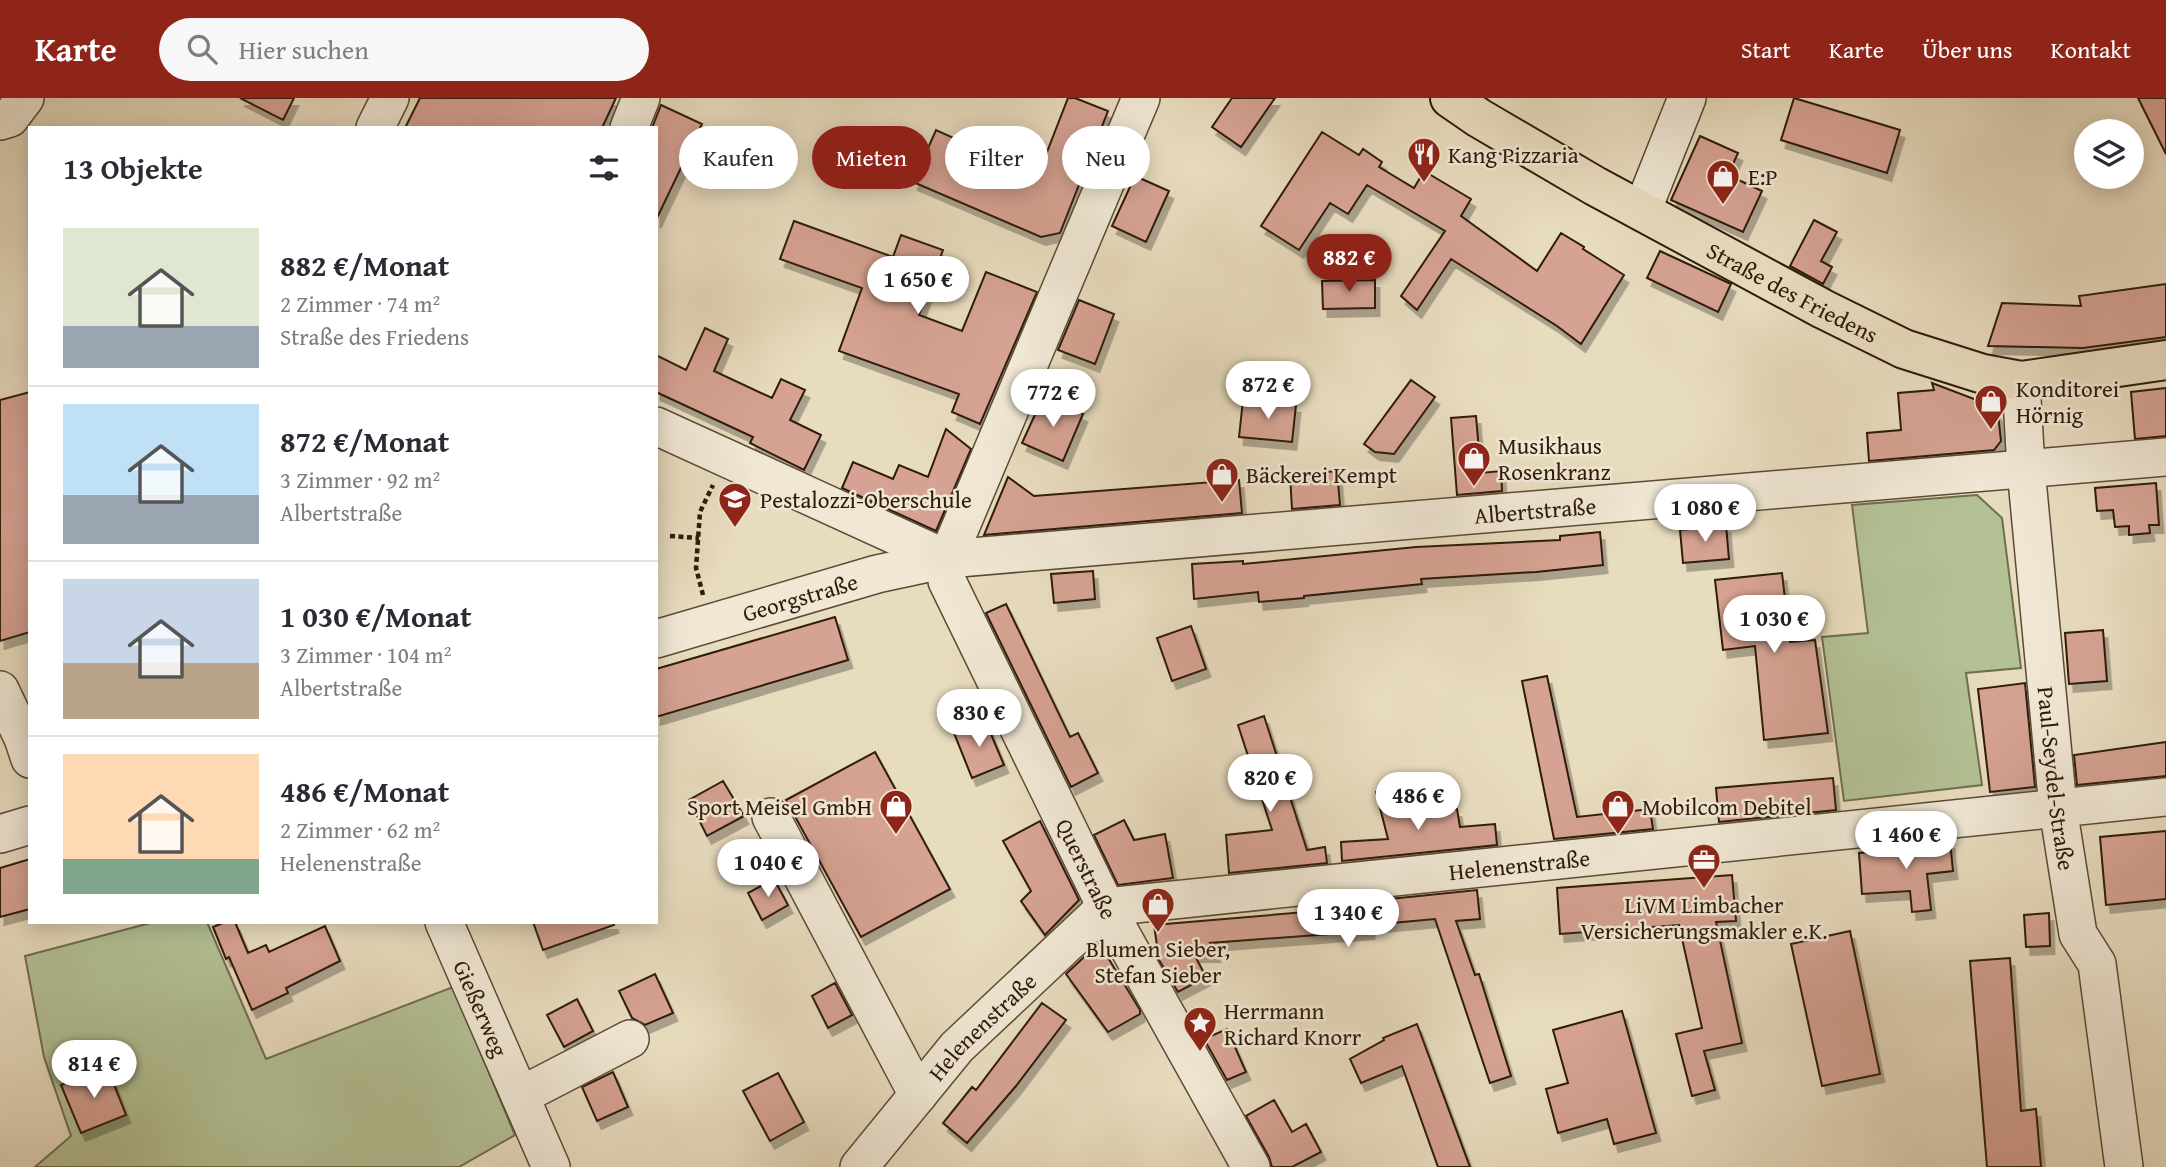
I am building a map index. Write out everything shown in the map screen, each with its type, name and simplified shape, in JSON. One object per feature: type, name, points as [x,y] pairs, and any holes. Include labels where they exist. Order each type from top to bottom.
[{"type":"main road","name":"Straße des Friedens","points":[[1450,98],[1491,125],[1642,211],[1903,349],[1983,374],[2021,381],[2166,360]]},
{"type":"street","points":[[376,126],[390,98]]},
{"type":"street","points":[[630,126],[641,98]]},
{"type":"street","points":[[658,427],[947,559],[1141,98]]},
{"type":"street","points":[[1642,211],[1687,98]]},
{"type":"street","name":"Paul-Seydel-Straße","points":[[2021,381],[2026,469],[2058,808],[2078,934],[2097,964],[2124,1167]]},
{"type":"street","name":"Albertstraße","points":[[947,559],[2166,457]]},
{"type":"street","name":"Georgstraße","points":[[658,638],[877,574],[947,559]]},
{"type":"street","name":"Querstraße","points":[[947,559],[947,582],[1106,908],[1251,1167]]},
{"type":"street","points":[[0,690],[28,753]]},
{"type":"street","name":"Helenenstraße","points":[[859,1167],[957,1047],[1106,908],[2166,797]]},
{"type":"street","points":[[771,817],[918,1095]]},
{"type":"street","points":[[0,834],[28,826]]},
{"type":"street","name":"Gießerweg","points":[[445,924],[551,1167]]},
{"type":"street","points":[[520,1096],[631,1039]]},
{"type":"path","points":[[698,573],[700,512],[726,459]]},
{"type":"path","points":[[670,536],[699,538]]},
{"type":"green space","points":[[1977,495],[2002,518],[2021,668],[1966,673],[1982,785],[1844,801],[1822,637],[1868,633],[1852,505]]},
{"type":"green space","points":[[146,924],[208,924],[266,1059],[453,987],[515,1135],[459,1167],[35,1167],[71,1136],[44,1057],[25,956]]},
{"type":"building","points":[[240,98],[294,98],[283,120]]},
{"type":"building","points":[[420,98],[616,98],[603,126],[406,126]]},
{"type":"building","points":[[1068,98],[1075,98],[1108,111],[1102,126],[1062,126],[1062,189],[1077,189],[1060,233],[1041,237],[929,189],[931,141],[936,130],[945,134],[945,189],[1048,189],[1048,149]]},
{"type":"building","points":[[1232,98],[1275,98],[1241,147],[1212,127]]},
{"type":"building","points":[[1794,98],[1900,130],[1887,173],[1781,140]]},
{"type":"building","points":[[2138,98],[2166,98],[2166,154]]},
{"type":"building","points":[[661,105],[702,124],[679,126],[679,172],[658,216],[658,126],[653,126]]},
{"type":"building","points":[[1322,132],[1359,155],[1363,149],[1382,162],[1379,167],[1414,188],[1424,171],[1471,199],[1461,216],[1537,271],[1561,233],[1624,275],[1581,344],[1451,259],[1417,310],[1401,296],[1445,231],[1367,185],[1348,214],[1330,203],[1299,250],[1261,226]]},
{"type":"building","points":[[1700,136],[1738,153],[1728,175],[1762,191],[1743,232],[1671,200]]},
{"type":"building","points":[[1150,183],[1169,191],[1146,242],[1112,226],[1129,189],[1150,189]]},
{"type":"building","points":[[1814,220],[1837,232],[1821,261],[1832,267],[1823,284],[1790,266]]},
{"type":"building","points":[[794,221],[893,257],[901,235],[943,250],[919,315],[962,331],[986,272],[1037,292],[980,424],[952,412],[959,394],[839,351],[862,288],[780,259]]},
{"type":"building","points":[[1660,251],[1731,284],[1718,312],[1647,278]]},
{"type":"building","points":[[1375,280],[1375,308],[1323,309],[1322,281]]},
{"type":"building","points":[[2166,284],[2166,337],[2083,348],[1988,346],[2002,303],[2081,306],[2079,296]]},
{"type":"building","points":[[1079,300],[1114,314],[1095,364],[1058,350]]},
{"type":"building","points":[[705,328],[728,339],[714,371],[772,398],[781,379],[805,390],[790,420],[821,435],[804,470],[750,443],[753,437],[658,393],[658,356],[686,370]]},
{"type":"building","points":[[1411,380],[1435,397],[1394,454],[1375,452],[1364,444]]},
{"type":"building","points":[[1932,383],[1990,405],[1998,414],[2001,441],[1994,450],[1869,461],[1867,433],[1901,430],[1898,393],[1934,390]]},
{"type":"building","points":[[2166,388],[2166,436],[2135,439],[2131,392]]},
{"type":"building","points":[[28,393],[28,633],[0,641],[0,400]]},
{"type":"building","points":[[1043,397],[1083,414],[1063,461],[1022,443]]},
{"type":"building","points":[[1243,400],[1296,405],[1292,442],[1239,437]]},
{"type":"building","points":[[1476,416],[1481,473],[1501,471],[1502,491],[1457,495],[1451,418]]},
{"type":"building","points":[[946,429],[971,449],[936,531],[842,488],[853,462],[893,479],[899,465],[928,477]]},
{"type":"building","points":[[1337,471],[1340,505],[1292,509],[1290,475]]},
{"type":"building","points":[[1008,477],[1034,496],[1239,480],[1242,513],[984,535]]},
{"type":"building","points":[[2156,483],[2159,525],[2149,525],[2150,533],[2129,535],[2129,526],[2115,527],[2113,510],[2097,511],[2095,488]]},
{"type":"building","points":[[1726,525],[1729,559],[1683,563],[1680,530]]},
{"type":"building","points":[[1600,532],[1603,565],[1421,579],[1422,584],[1259,602],[1258,592],[1194,599],[1192,564],[1243,561],[1243,564],[1416,547],[1560,540],[1560,536]]},
{"type":"building","points":[[1093,571],[1095,599],[1054,603],[1051,574]]},
{"type":"building","points":[[1782,573],[1790,642],[1815,640],[1828,733],[1764,740],[1755,646],[1723,650],[1715,580]]},
{"type":"building","points":[[1006,604],[1070,737],[1078,733],[1098,773],[1071,787],[986,613]]},
{"type":"building","points":[[835,617],[848,660],[658,716],[658,668]]},
{"type":"building","points":[[1191,626],[1206,669],[1172,681],[1157,638]]},
{"type":"building","points":[[2103,630],[2107,681],[2069,684],[2065,633]]},
{"type":"building","points":[[1547,676],[1577,817],[1650,809],[1653,829],[1554,839],[1522,681]]},
{"type":"building","points":[[2025,683],[2035,787],[1990,792],[1978,689]]},
{"type":"building","points":[[1264,716],[1307,850],[1325,847],[1327,863],[1229,873],[1226,835],[1272,830],[1238,725]]},
{"type":"building","points":[[985,720],[1004,765],[972,778],[954,733]]},
{"type":"building","points":[[2166,742],[2166,776],[2077,785],[2074,755]]},
{"type":"building","points":[[875,752],[950,889],[861,937],[786,800]]},
{"type":"building","points":[[1833,778],[1836,810],[1719,822],[1716,788]]},
{"type":"building","points":[[723,781],[744,816],[707,836],[689,800]]},
{"type":"building","points":[[1403,788],[1407,815],[1457,809],[1460,827],[1495,824],[1497,845],[1342,861],[1341,842],[1388,839],[1376,792]]},
{"type":"building","points":[[1124,820],[1134,840],[1165,834],[1173,878],[1118,885],[1094,835]]},
{"type":"building","points":[[1040,821],[1079,900],[1045,935],[1021,901],[1031,891],[1003,841]]},
{"type":"building","points":[[2166,831],[2166,899],[2106,905],[2100,837]]},
{"type":"building","points":[[1950,841],[1953,871],[1927,874],[1931,910],[1912,912],[1910,891],[1862,894],[1859,853],[1906,849],[1906,845]]},
{"type":"building","points":[[28,860],[28,910],[0,917],[0,868]]},
{"type":"building","points":[[1732,875],[1736,921],[1716,922],[1742,1043],[1704,1051],[1715,1090],[1692,1096],[1676,1034],[1702,1028],[1679,925],[1560,934],[1557,888]]},
{"type":"building","points":[[774,879],[788,905],[762,920],[748,893]]},
{"type":"building","points":[[1477,890],[1480,919],[1456,921],[1475,975],[1479,974],[1511,1076],[1490,1083],[1435,919],[1370,925],[1370,931],[1210,943],[1216,954],[1194,954],[1206,977],[1178,992],[1159,960],[1154,925],[1329,910],[1380,904],[1380,900]]},
{"type":"building","points":[[2049,913],[2050,946],[2026,947],[2024,915]]},
{"type":"building","points":[[236,924],[248,953],[266,945],[269,952],[325,926],[340,961],[286,988],[288,993],[252,1010],[213,927]]},
{"type":"building","points":[[534,924],[614,924],[614,925],[543,950]]},
{"type":"building","points":[[1850,931],[1880,1074],[1822,1086],[1791,944]]},
{"type":"building","points":[[1099,943],[1140,1010],[1140,1014],[1108,1032],[1066,974]]},
{"type":"building","points":[[2010,958],[2021,1111],[2036,1109],[2041,1167],[1987,1167],[1970,961]]},
{"type":"building","points":[[655,974],[673,1013],[645,1025],[632,1018],[619,991]]},
{"type":"building","points":[[835,983],[852,1015],[828,1028],[812,996]]},
{"type":"building","points":[[577,999],[593,1031],[564,1047],[547,1015]]},
{"type":"building","points":[[1042,1003],[1066,1020],[1016,1086],[967,1143],[943,1123],[972,1087],[976,1090]]},
{"type":"building","points":[[1622,1011],[1656,1133],[1614,1144],[1607,1119],[1558,1133],[1546,1089],[1568,1083],[1553,1030]]},
{"type":"building","points":[[1417,1024],[1470,1167],[1438,1167],[1402,1066],[1361,1083],[1350,1059],[1384,1040],[1383,1038]]},
{"type":"building","points":[[1227,1029],[1246,1072],[1227,1080],[1204,1039]]},
{"type":"building","points":[[107,1067],[126,1115],[81,1133],[61,1085]]},
{"type":"building","points":[[613,1072],[628,1107],[597,1121],[582,1087]]},
{"type":"building","points":[[778,1073],[804,1122],[770,1141],[743,1091]]},
{"type":"building","points":[[1274,1100],[1292,1132],[1306,1124],[1321,1152],[1292,1167],[1272,1167],[1246,1116]]},
{"type":"place","name":"Kang Pizzaria","points":[[1424,184]]},
{"type":"place","name":"E:P","points":[[1723,206]]},
{"type":"place","name":"Konditorei Hörnig","points":[[1991,431]]},
{"type":"place","name":"Musikhaus Rosenkranz","points":[[1474,488]]},
{"type":"place","name":"Bäckerei Kempt","points":[[1222,504]]},
{"type":"place","name":"Pestalozzi-Oberschule","points":[[735,529]]},
{"type":"place","name":"Sport Meisel GmbH","points":[[896,836]]},
{"type":"place","name":"Mobilcom Debitel","points":[[1618,836]]},
{"type":"place","name":"LiVM Limbacher Versicherungsmakler e.K.","points":[[1704,890]]},
{"type":"place","name":"Blumen Sieber, Stefan Sieber","points":[[1158,934]]},
{"type":"place","name":"Herrmann Richard Knorr","points":[[1200,1053]]}]
